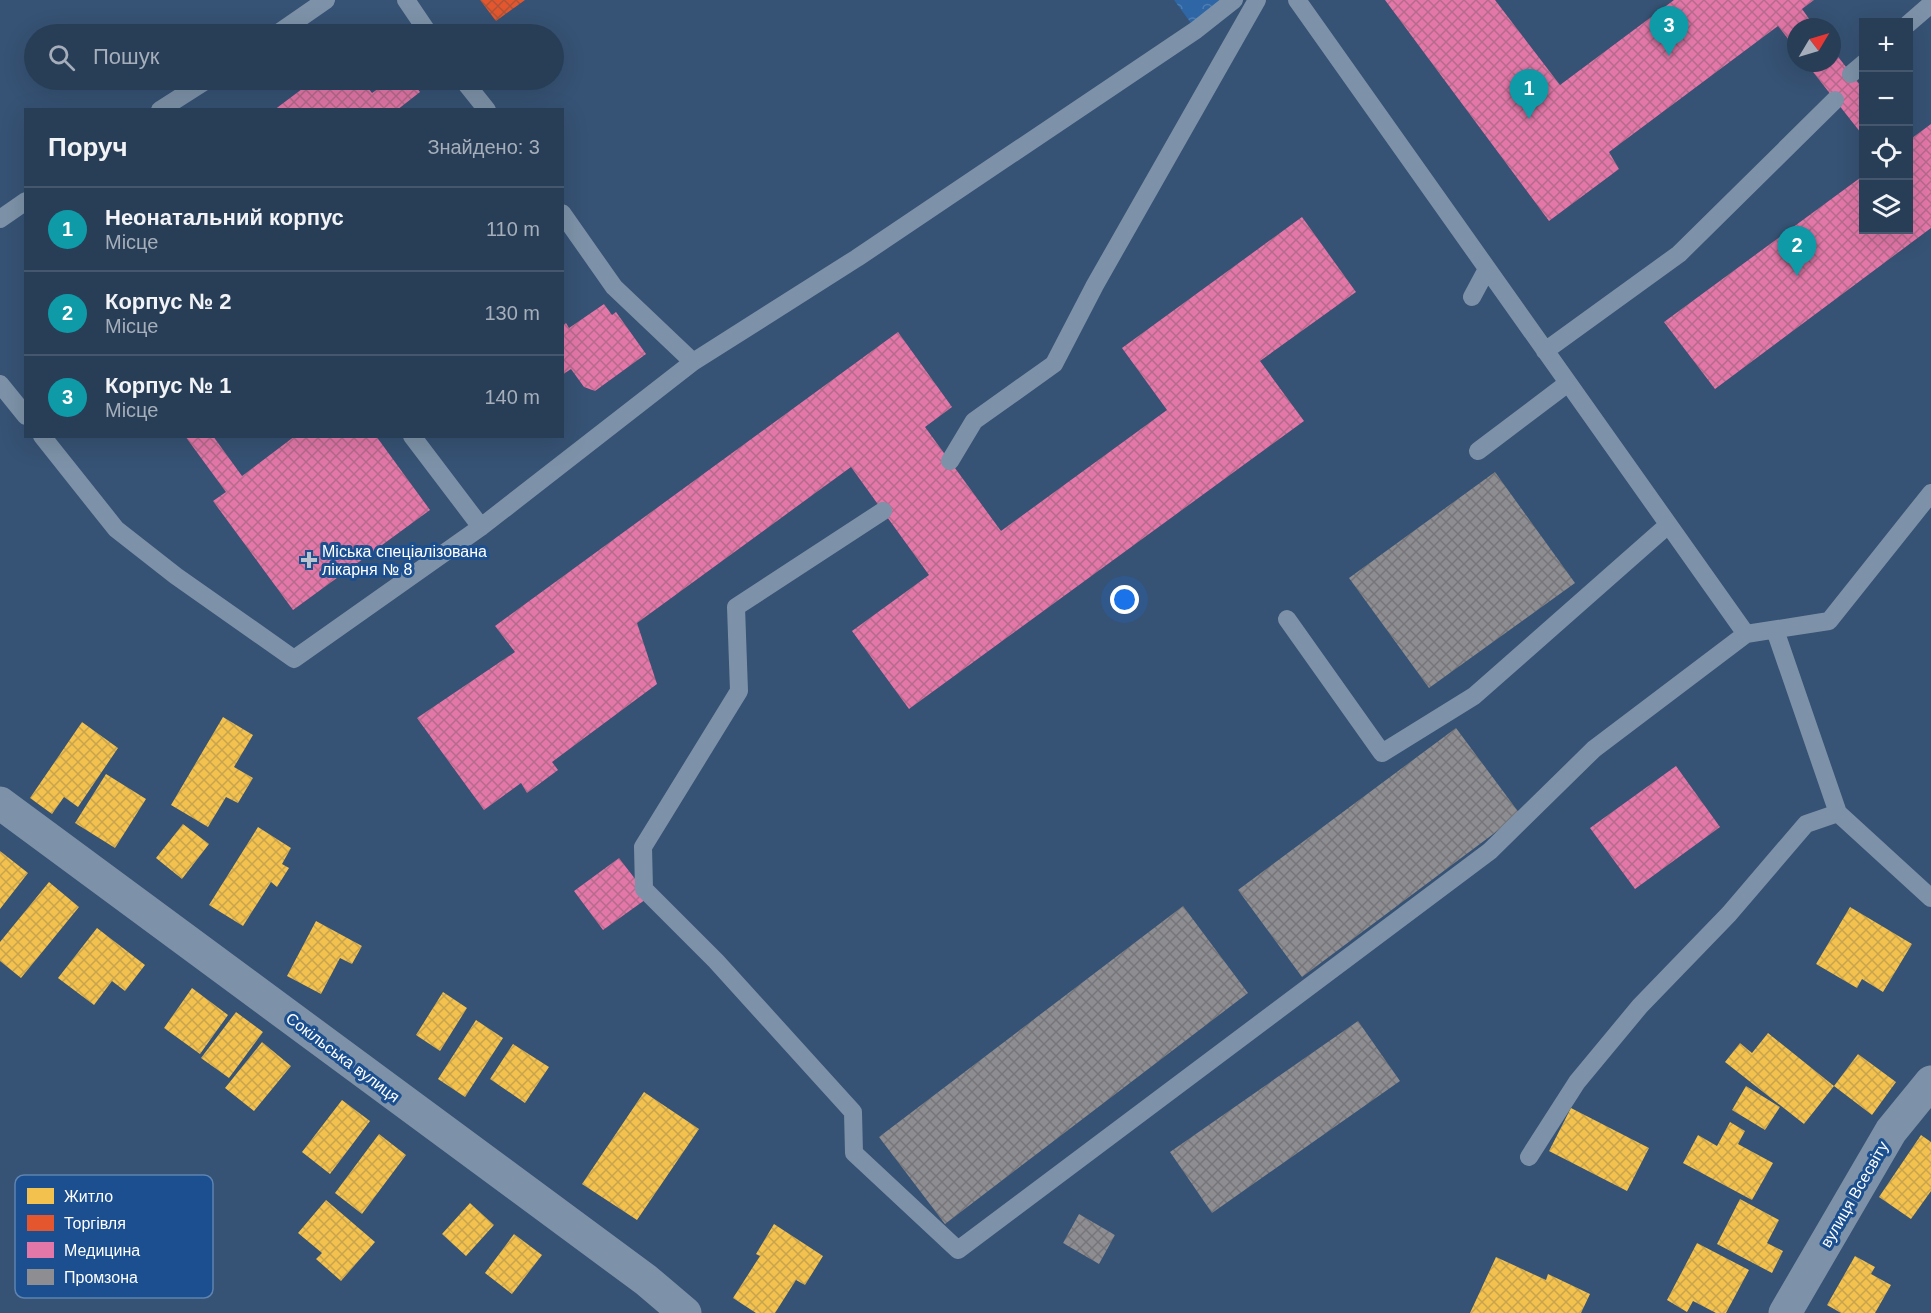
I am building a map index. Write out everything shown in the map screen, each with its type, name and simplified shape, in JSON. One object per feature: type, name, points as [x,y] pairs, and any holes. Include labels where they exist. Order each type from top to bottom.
[{"type":"street","name":"Сокільська вулиця","points":[[0,803],[646,1280],[685,1313]]},
{"type":"street","name":"вулиця Всесвіту","points":[[1785,1313],[1891,1131],[1931,1082]]},
{"type":"lane","points":[[291,24],[326,0]]},
{"type":"lane","points":[[406,0],[422,24]]},
{"type":"lane","points":[[44,438],[116,529],[176,576],[294,658],[481,527],[693,362],[857,258],[1196,30],[1234,0]]},
{"type":"lane","points":[[950,461],[974,421],[1054,364],[1095,285],[1257,0]]},
{"type":"lane","points":[[1297,0],[1746,634]]},
{"type":"lane","points":[[1913,20],[1931,4]]},
{"type":"lane","points":[[163,108],[191,90]]},
{"type":"lane","points":[[471,90],[485,108]]},
{"type":"lane","points":[[1545,351],[1679,254],[1835,100]]},
{"type":"lane","points":[[0,219],[24,202]]},
{"type":"lane","points":[[564,216],[614,287],[693,362]]},
{"type":"lane","points":[[1472,297],[1487,269]]},
{"type":"lane","points":[[1478,451],[1568,383]]},
{"type":"lane","points":[[0,384],[24,414]]},
{"type":"lane","points":[[414,438],[481,527]]},
{"type":"lane","points":[[883,511],[736,607],[739,691],[643,847],[644,889],[716,961],[854,1112],[854,1154],[958,1250],[1490,851],[1594,749],[1746,634],[1829,621],[1931,493]]},
{"type":"lane","points":[[1287,619],[1382,753],[1474,696],[1668,525]]},
{"type":"lane","points":[[1775,630],[1838,813],[1931,898]]},
{"type":"lane","points":[[1529,1158],[1577,1082],[1640,1006],[1729,914],[1806,824],[1838,813]]},
{"type":"green space","points":[[1174,0],[1231,0],[1196,30]]},
{"type":"building: Житло","points":[[223,717],[253,735],[234,767],[253,778],[238,803],[226,797],[208,827],[171,805]]},
{"type":"building: Житло","points":[[82,722],[118,748],[78,807],[64,797],[52,814],[30,798]]},
{"type":"building: Житло","points":[[106,774],[146,799],[115,848],[75,823]]},
{"type":"building: Житло","points":[[183,824],[209,844],[182,879],[156,858]]},
{"type":"building: Житло","points":[[258,827],[291,848],[282,864],[289,868],[277,887],[271,882],[243,926],[209,905]]},
{"type":"building: Житло","points":[[0,851],[28,873],[0,909]]},
{"type":"building: Житло","points":[[49,882],[79,907],[21,978],[0,961],[0,942]]},
{"type":"building: Житло","points":[[1850,907],[1912,944],[1883,992],[1862,979],[1857,988],[1816,964]]},
{"type":"building: Житло","points":[[316,921],[362,946],[352,964],[340,958],[321,994],[287,976]]},
{"type":"building: Житло","points":[[97,928],[145,965],[125,991],[112,981],[94,1005],[58,978]]},
{"type":"building: Житло","points":[[192,988],[228,1015],[200,1054],[164,1028]]},
{"type":"building: Житло","points":[[443,992],[467,1008],[440,1051],[416,1035]]},
{"type":"building: Житло","points":[[236,1012],[263,1032],[229,1078],[201,1058]]},
{"type":"building: Житло","points":[[476,1020],[503,1038],[465,1097],[438,1079]]},
{"type":"building: Житло","points":[[1768,1033],[1834,1086],[1804,1124],[1725,1062],[1740,1043],[1752,1053]]},
{"type":"building: Житло","points":[[262,1042],[291,1066],[254,1111],[225,1088]]},
{"type":"building: Житло","points":[[513,1044],[549,1067],[525,1103],[490,1079]]},
{"type":"building: Житло","points":[[1858,1054],[1896,1082],[1872,1115],[1834,1086]]},
{"type":"building: Житло","points":[[1746,1086],[1780,1107],[1765,1130],[1732,1110]]},
{"type":"building: Житло","points":[[644,1092],[699,1129],[637,1220],[582,1184]]},
{"type":"building: Житло","points":[[342,1100],[370,1121],[330,1174],[302,1152]]},
{"type":"building: Житло","points":[[1571,1108],[1649,1148],[1627,1191],[1549,1151]]},
{"type":"building: Житло","points":[[1730,1122],[1745,1131],[1738,1144],[1773,1163],[1752,1200],[1683,1163],[1698,1135],[1717,1146]]},
{"type":"building: Житло","points":[[379,1134],[406,1155],[362,1214],[335,1193]]},
{"type":"building: Житло","points":[[1921,1135],[1931,1142],[1931,1191],[1911,1219],[1879,1197]]},
{"type":"building: Житло","points":[[1740,1199],[1779,1220],[1767,1243],[1783,1251],[1772,1273],[1717,1244]]},
{"type":"building: Житло","points":[[326,1200],[375,1242],[341,1281],[316,1259],[322,1253],[298,1233]]},
{"type":"building: Житло","points":[[470,1203],[494,1225],[466,1256],[442,1234]]},
{"type":"building: Житло","points":[[774,1224],[823,1256],[805,1285],[796,1280],[775,1313],[756,1313],[733,1298],[760,1256],[756,1254]]},
{"type":"building: Житло","points":[[514,1234],[542,1255],[512,1294],[485,1273]]},
{"type":"building: Житло","points":[[1697,1243],[1749,1270],[1726,1313],[1716,1313],[1693,1301],[1687,1312],[1667,1300]]},
{"type":"building: Житло","points":[[1855,1256],[1875,1267],[1871,1274],[1891,1285],[1875,1313],[1841,1313],[1827,1305]]},
{"type":"building: Житло","points":[[1496,1257],[1546,1280],[1548,1274],[1590,1294],[1581,1313],[1470,1313]]},
{"type":"building: Торгівля","points":[[480,0],[525,0],[496,21]]},
{"type":"building: Медицина","points":[[1385,0],[1495,0],[1560,85],[1674,0],[1814,0],[1802,9],[1808,18],[1787,18],[1787,38],[1778,26],[1609,152],[1619,169],[1549,221]]},
{"type":"building: Медицина","points":[[1841,61],[1859,84],[1859,131],[1813,72],[1841,72]]},
{"type":"building: Медицина","points":[[301,90],[370,90],[372,93],[376,90],[418,90],[420,92],[400,108],[277,108]]},
{"type":"building: Медицина","points":[[1931,124],[1931,228],[1715,389],[1664,322],[1859,179],[1859,234],[1913,234],[1913,137]]},
{"type":"building: Медицина","points":[[1302,217],[1356,292],[1260,361],[1304,421],[909,709],[852,631],[929,575],[851,467],[637,623],[657,684],[552,762],[558,770],[527,793],[521,783],[484,810],[417,718],[515,652],[495,626],[898,332],[952,407],[925,427],[1001,531],[1167,410],[1122,348]]},
{"type":"building: Медицина","points":[[604,304],[612,315],[616,312],[646,354],[595,391],[584,387],[571,369],[564,374],[564,324],[566,323],[569,328]]},
{"type":"building: Медицина","name":"Міська спеціалізована лікарня № 8","points":[[186,438],[214,438],[242,476],[292,438],[377,438],[430,510],[293,610],[213,501],[226,492]]},
{"type":"building: Медицина","points":[[1676,766],[1720,827],[1635,889],[1590,828]]},
{"type":"building: Медицина","points":[[619,858],[649,897],[603,930],[574,891]]},
{"type":"building: Промзона","points":[[1495,472],[1575,583],[1429,688],[1349,578]]},
{"type":"building: Промзона","points":[[1456,728],[1520,814],[1302,977],[1238,890]]},
{"type":"building: Промзона","points":[[1183,906],[1248,993],[945,1224],[879,1137]]},
{"type":"building: Промзона","points":[[1358,1021],[1400,1081],[1212,1213],[1170,1152]]},
{"type":"building: Промзона","points":[[1079,1214],[1115,1235],[1099,1264],[1063,1243]]},
{"type":"place","name":"Корпус № 1","points":[[1669,56]]},
{"type":"place","name":"Неонатальний корпус","points":[[1529,119]]},
{"type":"place","name":"Корпус № 2","points":[[1797,276]]},
{"type":"place","name":"Міська спеціалізована лікарня № 8","points":[[309,560]]}]
